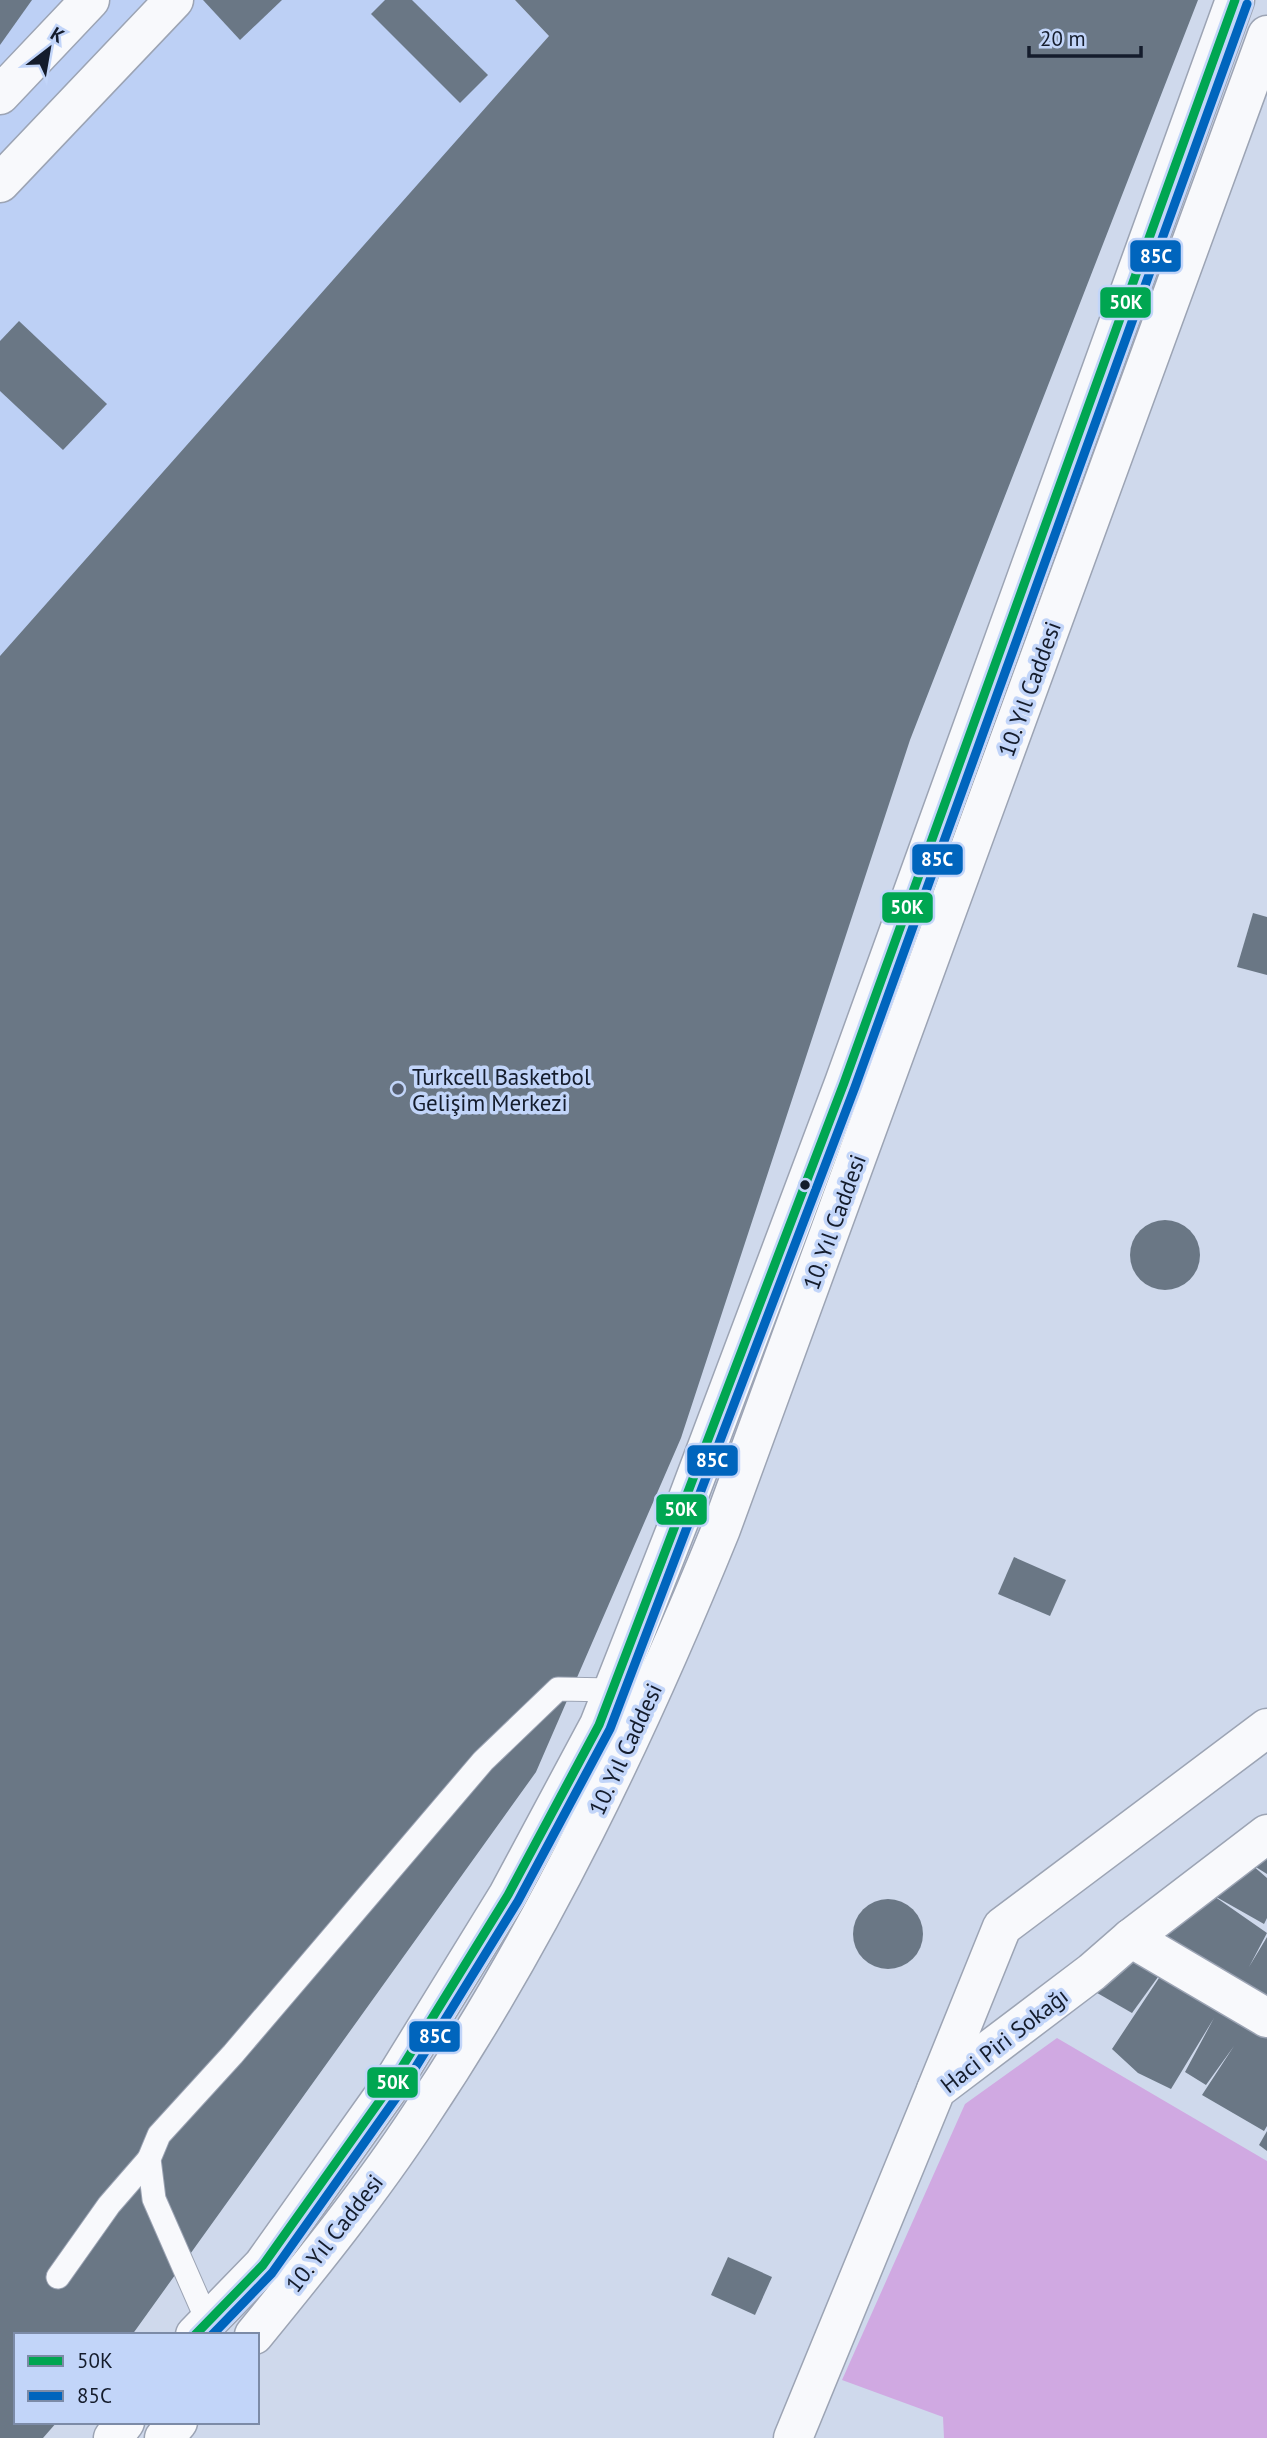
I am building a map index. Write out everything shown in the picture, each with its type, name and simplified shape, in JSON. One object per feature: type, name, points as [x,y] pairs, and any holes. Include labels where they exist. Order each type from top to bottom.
[{"type":"main road","points":[[0,95],[90,0]]},
{"type":"main road","points":[[0,183],[174,0]]},
{"type":"main road","name":"10. Yıl Caddesi","points":[[201,2327],[263,2265],[391,2085],[508,1895],[599,1725],[844,1083],[1235,0]]},
{"type":"main road","name":"10. Yıl Caddesi","points":[[256,2333],[376,2179],[457,2060],[559,1883],[614,1779],[650,1698],[721,1529],[1267,35]]},
{"type":"main road","points":[[936,2090],[1002,1927],[1267,1728]]},
{"type":"main road","name":"Haci Piri Sokağı","points":[[793,2438],[936,2090],[1267,1834]]},
{"type":"main road","points":[[1131,1938],[1267,2018]]},
{"type":"main road","points":[[164,2438],[176,2424]]},
{"type":"lane","points":[[58,2277],[110,2205],[149,2159],[159,2135],[233,2054],[483,1761],[558,1689],[613,1690]]},
{"type":"lane","points":[[149,2159],[154,2199],[201,2327]]},
{"type":"shaded area","points":[[0,0],[515,0],[549,36],[0,662]]},
{"type":"shaded area","points":[[1057,2038],[1267,2161],[1267,2438],[944,2438],[943,2417],[842,2380],[965,2104]]},
{"type":"building","points":[[0,0],[32,0],[0,45]]},
{"type":"building","points":[[203,0],[282,0],[240,40]]},
{"type":"building","points":[[385,0],[412,0],[488,75],[460,103],[371,14]]},
{"type":"building","name":"Turkcell Basketbol Gelişim Merkezi","points":[[515,0],[1198,0],[910,740],[681,1438],[536,1772],[133,2333],[14,2333],[14,2424],[55,2424],[43,2438],[0,2438],[0,656],[549,36]]},
{"type":"building","points":[[19,321],[107,404],[63,450],[0,391],[0,341]]},
{"type":"building","points":[[1253,913],[1267,917],[1267,975],[1237,967]]},
{"type":"building","points":[[1165,1220],[1190,1230],[1200,1255],[1190,1280],[1165,1290],[1140,1280],[1130,1255],[1140,1230]]},
{"type":"building","points":[[1014,1557],[1066,1580],[1050,1616],[998,1594]]},
{"type":"building","points":[[1267,1851],[1267,1874],[1251,1864],[1267,1878],[1267,1918],[1264,1924],[1211,1894],[1267,1933],[1249,1967],[1267,1937],[1267,2006],[1153,1940],[1208,1891]]},
{"type":"building","points":[[888,1899],[913,1909],[923,1934],[913,1959],[888,1969],[863,1959],[853,1934],[863,1909]]},
{"type":"building","points":[[1128,1959],[1158,1977],[1132,2013],[1092,1990]]},
{"type":"building","points":[[1163,1972],[1267,2033],[1267,2126],[1264,2131],[1202,2095],[1234,2046],[1206,2085],[1185,2072],[1214,2018],[1171,2089],[1138,2073],[1112,2049]]},
{"type":"building","points":[[1267,2131],[1267,2151],[1259,2145]]},
{"type":"building","points":[[728,2257],[772,2277],[755,2315],[711,2295]]},
{"type":"transit line","name":"50K","points":[[197,2333],[263,2265],[391,2085],[508,1895],[599,1725],[844,1083],[1235,0]]},
{"type":"transit line","name":"85C","points":[[214,2333],[272,2273],[401,2091],[518,1901],[610,1729],[855,1087],[1247,4]]},
{"type":"place","name":"Turkcell Basketbol Gelişim Merkezi","points":[[398,1089]]}]
